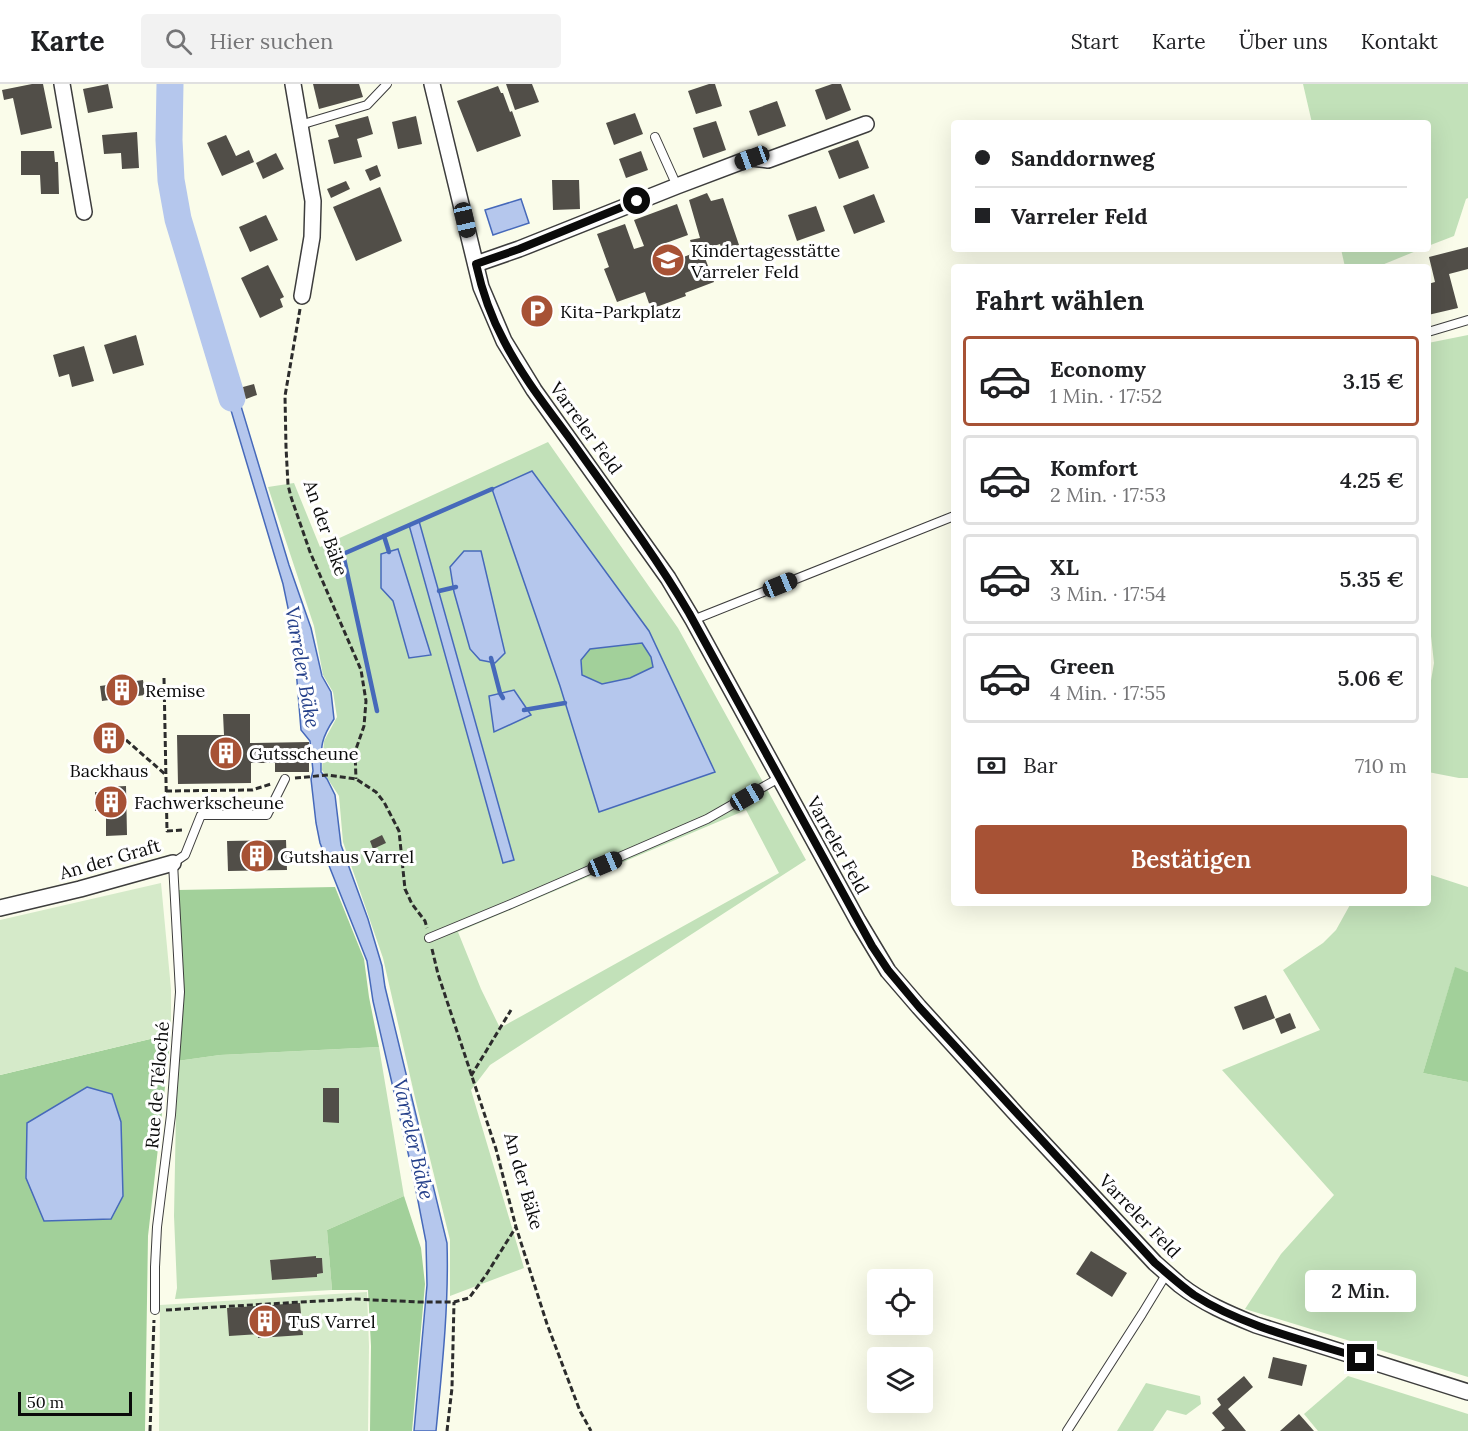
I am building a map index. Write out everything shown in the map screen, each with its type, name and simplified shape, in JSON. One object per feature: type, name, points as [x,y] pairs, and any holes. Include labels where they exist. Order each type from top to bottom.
[{"type":"street","points":[[62,84],[84,212]]},
{"type":"street","points":[[293,84],[313,201],[312,237],[302,296]]},
{"type":"street","name":"Varreler Feld","points":[[436,85],[482,287],[504,341],[534,390],[668,578],[858,921],[888,970],[1018,1116],[1155,1263],[1194,1295],[1232,1315],[1294,1337],[1468,1392]]},
{"type":"street","points":[[476,264],[752,158],[789,159],[866,124]]},
{"type":"street","name":"An der Graft","points":[[0,908],[80,889],[173,862]]},
{"type":"lane","points":[[300,124],[367,105],[387,84]]},
{"type":"lane","points":[[655,137],[677,186]]},
{"type":"lane","points":[[1431,331],[1468,320]]},
{"type":"lane","points":[[693,620],[951,517]]},
{"type":"lane","points":[[429,938],[697,824],[779,778]]},
{"type":"lane","points":[[173,862],[185,855],[201,815],[267,815],[285,779]]},
{"type":"lane","name":"Rue de Téloché","points":[[154,1310],[157,1227],[171,1115],[180,992],[173,862]]},
{"type":"lane","points":[[1067,1431],[1167,1273]]},
{"type":"path","name":"An der Bäke","points":[[302,296],[285,396],[288,485],[309,552],[361,670],[366,701],[364,726],[355,752],[356,779]]},
{"type":"path","name":"An der Graft","points":[[164,678],[167,831],[187,830]]},
{"type":"path","points":[[126,740],[166,775]]},
{"type":"path","points":[[166,791],[252,790],[285,779],[309,776],[328,775],[356,779],[376,792],[384,802],[399,831],[405,889],[425,921]]},
{"type":"path","name":"An der Bäke","points":[[429,938],[438,974],[496,1149],[516,1227],[547,1324],[580,1411],[591,1431]]},
{"type":"path","points":[[471,1076],[511,1010]]},
{"type":"path","points":[[150,1431],[154,1310],[353,1299],[452,1302],[469,1298],[516,1227]]},
{"type":"path","points":[[447,1431],[452,1388],[452,1302]]},
{"type":"green space","points":[[1303,84],[1468,84],[1468,198],[1454,236],[1431,245],[1431,120],[1311,120]]},
{"type":"green space","points":[[1342,252],[1414,252],[1384,264],[1344,264]]},
{"type":"green space","points":[[1468,335],[1468,778],[1431,773],[1431,680],[1434,663],[1431,636],[1431,342]]},
{"type":"green space","points":[[548,442],[678,628],[806,860],[490,1065],[471,1090],[524,1268],[450,1296],[450,1240],[383,958],[343,842],[339,796],[322,770],[324,741],[337,717],[333,692],[323,675],[314,626],[268,487],[294,483],[320,547]],"holes":[[[532,471],[715,772],[599,811],[560,686],[492,489]],[[418,521],[514,860],[503,863],[409,526]],[[393,601],[431,655],[409,658]],[[746,810],[779,873],[500,1028],[458,932]]]},
{"type":"green space","points":[[642,642],[654,667],[630,678],[602,684],[582,675],[581,660],[590,649]]},
{"type":"green space","points":[[1431,875],[1468,887],[1468,972],[1455,968],[1423,1073],[1468,1082],[1468,1377],[1245,1309],[1281,1254],[1334,1195],[1222,1070],[1320,1030],[1283,970],[1323,943],[1336,930],[1349,906],[1431,906]]},
{"type":"green space","points":[[161,883],[171,989],[171,1034],[0,1075],[0,920]]},
{"type":"green space","points":[[335,887],[364,959],[379,1047],[220,1055],[177,1061],[178,890]]},
{"type":"green space","points":[[1455,967],[1468,972],[1468,1082],[1423,1073]]},
{"type":"green space","points":[[171,1034],[148,1236],[145,1431],[0,1431],[0,1075]]},
{"type":"green space","points":[[379,1047],[404,1196],[327,1230],[332,1290],[175,1299],[177,1288],[174,1216],[177,1061],[220,1055]],"holes":[[[323,1088],[339,1088],[339,1122],[323,1122]],[[322,1258],[323,1273],[317,1274],[317,1277],[272,1280],[270,1260]]]},
{"type":"green space","points":[[404,1196],[421,1248],[425,1284],[412,1431],[370,1431],[371,1346],[368,1290],[332,1290],[327,1230]]},
{"type":"green space","points":[[367,1292],[368,1431],[159,1431],[160,1305]]},
{"type":"green space","points":[[1348,1376],[1468,1414],[1468,1431],[1318,1431],[1304,1414]]},
{"type":"green space","points":[[1146,1383],[1200,1396],[1201,1404],[1186,1415],[1167,1410],[1153,1431],[1117,1431]]},
{"type":"water","points":[[521,199],[529,223],[493,235],[485,210]]},
{"type":"water","points":[[222,365],[231,373],[289,565],[311,628],[322,676],[331,692],[334,719],[322,744],[321,772],[335,795],[341,845],[368,919],[382,966],[385,987],[447,1243],[446,1313],[436,1431],[414,1431],[427,1285],[426,1242],[412,1170],[373,1001],[367,961],[320,843],[311,779],[313,771],[310,741],[301,730],[293,632],[283,584],[221,377]]},
{"type":"water","points":[[532,471],[649,631],[715,772],[599,812],[560,686],[492,489]],"holes":[[[642,643],[651,657],[653,667],[630,678],[602,684],[582,675],[581,660],[590,649]]]},
{"type":"water","points":[[419,521],[514,860],[503,863],[409,525]]},
{"type":"water","points":[[398,549],[431,655],[409,658],[393,601],[381,588],[381,554]]},
{"type":"water","points":[[464,551],[481,551],[505,653],[495,663],[480,660],[470,649],[454,592],[450,567]]},
{"type":"water","points":[[514,690],[531,715],[494,732],[489,696]]},
{"type":"water","points":[[87,1087],[112,1094],[121,1122],[123,1196],[111,1219],[44,1221],[26,1178],[27,1123]]},
{"type":"building","points":[[43,84],[52,128],[21,135],[13,98],[4,100],[2,90]]},
{"type":"building","points":[[108,84],[113,108],[88,113],[83,89]]},
{"type":"building","points":[[313,84],[359,84],[363,97],[319,109]]},
{"type":"building","points":[[506,84],[532,84],[539,102],[515,110]]},
{"type":"building","points":[[715,84],[722,106],[696,114],[688,91]]},
{"type":"building","points":[[832,84],[841,84],[851,110],[826,120],[815,90]]},
{"type":"building","points":[[498,86],[510,112],[512,111],[521,136],[477,152],[457,101]]},
{"type":"building","points":[[777,101],[786,126],[758,136],[749,111]]},
{"type":"building","points":[[635,113],[643,134],[614,145],[606,123]]},
{"type":"building","points":[[368,116],[373,134],[357,139],[362,157],[334,164],[328,140],[339,137],[335,125]]},
{"type":"building","points":[[416,116],[422,144],[398,149],[392,122]]},
{"type":"building","points":[[716,121],[726,150],[703,158],[693,128]]},
{"type":"building","points":[[137,132],[139,168],[122,169],[121,153],[104,154],[102,135]]},
{"type":"building","points":[[226,135],[236,156],[249,150],[254,162],[222,176],[207,143]]},
{"type":"building","points":[[858,140],[869,168],[839,179],[828,151]]},
{"type":"building","points":[[21,151],[54,151],[55,162],[58,162],[59,194],[41,194],[40,175],[21,175]]},
{"type":"building","points":[[641,151],[648,170],[626,178],[619,159]]},
{"type":"building","points":[[276,153],[284,169],[263,179],[256,163]]},
{"type":"building","points":[[377,165],[381,176],[370,181],[365,170]]},
{"type":"building","points":[[552,180],[579,180],[580,209],[553,210]]},
{"type":"building","points":[[346,181],[350,189],[331,198],[327,189]]},
{"type":"building","points":[[380,187],[402,241],[356,261],[333,207]]},
{"type":"building","points":[[707,193],[711,201],[723,198],[739,245],[723,252],[720,244],[702,250],[714,282],[685,293],[686,296],[651,309],[645,292],[617,302],[604,269],[609,267],[597,234],[625,224],[634,249],[644,246],[634,220],[677,204],[688,235],[666,243],[673,261],[694,253],[690,240],[700,238],[689,200]]},
{"type":"building","points":[[874,194],[885,222],[854,234],[843,206]]},
{"type":"building","points":[[816,206],[825,231],[797,241],[788,215]]},
{"type":"building","points":[[266,215],[278,240],[250,252],[239,227]]},
{"type":"building","points":[[1468,247],[1468,269],[1449,274],[1458,308],[1431,314],[1431,283],[1435,282],[1429,257]]},
{"type":"building","points":[[268,265],[284,297],[280,299],[283,307],[260,318],[241,278]]},
{"type":"building","points":[[136,335],[144,365],[113,374],[104,345]]},
{"type":"building","points":[[84,346],[94,381],[72,387],[69,374],[59,377],[53,355]]},
{"type":"building","points":[[254,384],[257,395],[246,399],[243,387]]},
{"type":"building","name":"Remise","points":[[143,680],[145,695],[102,701],[100,686]]},
{"type":"building","name":"Gutsscheune","points":[[223,714],[250,714],[250,743],[309,742],[309,772],[275,772],[275,763],[251,763],[251,783],[178,784],[177,735],[224,735]]},
{"type":"building","name":"Backhaus","points":[[101,727],[121,732],[116,750],[96,745]]},
{"type":"building","name":"Fachwerkscheune","points":[[126,786],[127,835],[106,836],[106,811],[95,811],[95,792],[106,792],[106,787]]},
{"type":"building","points":[[382,835],[386,843],[373,849],[370,841]]},
{"type":"building","name":"Gutshaus Varrel","points":[[286,840],[287,870],[228,871],[227,841]]},
{"type":"building","points":[[1266,995],[1275,1018],[1243,1030],[1234,1007]]},
{"type":"building","points":[[1290,1013],[1296,1028],[1281,1034],[1275,1019]]},
{"type":"building","points":[[323,1088],[339,1088],[339,1123],[323,1122]]},
{"type":"building","points":[[1091,1251],[1127,1273],[1112,1297],[1076,1274]]},
{"type":"building","points":[[316,1256],[316,1258],[322,1258],[323,1273],[317,1274],[317,1277],[272,1280],[270,1260]]},
{"type":"building","name":"TuS Varrel","points":[[300,1303],[303,1335],[258,1338],[258,1334],[229,1336],[227,1308]]},
{"type":"building","points":[[1273,1357],[1307,1365],[1302,1386],[1268,1378]]},
{"type":"building","points":[[1244,1376],[1253,1387],[1228,1409],[1246,1431],[1221,1431],[1225,1428],[1212,1413],[1221,1405],[1217,1399]]},
{"type":"building","points":[[1299,1414],[1314,1431],[1280,1431]]},
{"type":"waterway","name":"Varreler Bäke","points":[[170,84],[171,180],[178,219],[232,398]]},
{"type":"waterway","points":[[377,711],[343,554],[492,489]]},
{"type":"waterway","points":[[384,536],[389,552]]},
{"type":"waterway","points":[[439,591],[456,587]]},
{"type":"waterway","points":[[491,658],[503,698]]},
{"type":"waterway","points":[[524,710],[565,703]]},
{"type":"place","name":"Kindertagesstätte Varreler Feld","points":[[668,260]]},
{"type":"place","name":"Kita-Parkplatz","points":[[537,311]]},
{"type":"place","name":"Remise","points":[[122,690]]},
{"type":"place","name":"Backhaus","points":[[109,738]]},
{"type":"place","name":"Gutsscheune","points":[[226,753]]},
{"type":"place","name":"Fachwerkscheune","points":[[111,802]]},
{"type":"place","name":"Gutshaus Varrel","points":[[257,856]]},
{"type":"place","name":"TuS Varrel","points":[[265,1321]]},
{"type":"route","points":[[637,201],[476,264],[482,287],[504,341],[534,390],[637,533],[689,613],[872,946],[888,970],[930,1020],[1155,1263],[1180,1285],[1208,1303],[1256,1325],[1361,1358]]}]
